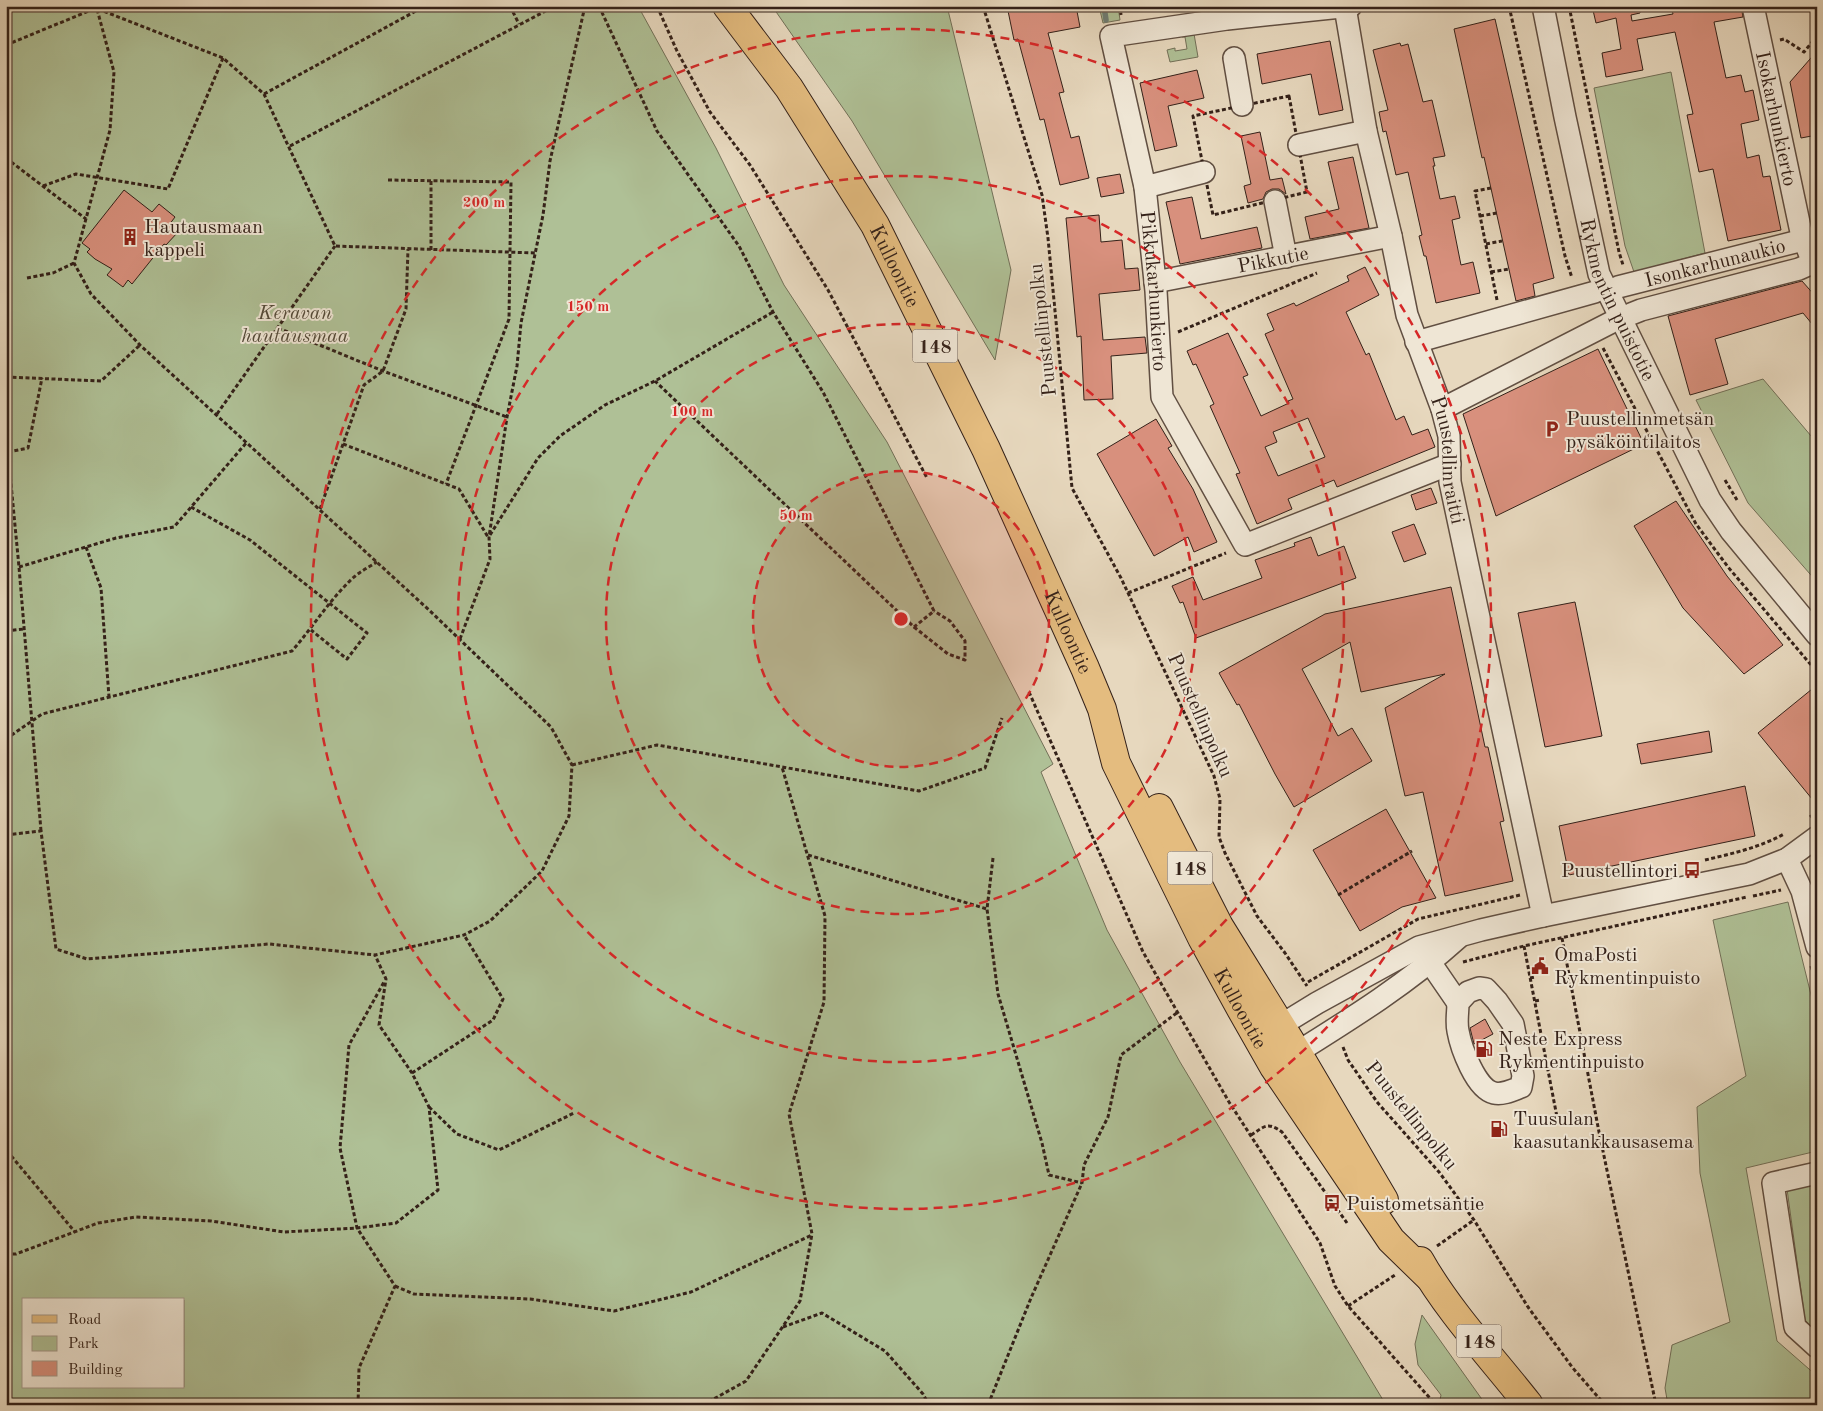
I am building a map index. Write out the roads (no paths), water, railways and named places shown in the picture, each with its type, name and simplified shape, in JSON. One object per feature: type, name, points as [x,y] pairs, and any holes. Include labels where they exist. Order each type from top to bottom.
[{"type":"main road","name":"Kulloontie","points":[[727,6],[789,88],[875,225],[986,449],[1102,709],[1132,755],[1219,926],[1269,1032],[1274,1067],[1391,1240],[1429,1277]]},
{"type":"main road","name":"Kulloontie","points":[[1269,1032],[1297,1052],[1429,1277],[1529,1405]]},
{"type":"street","points":[[1344,7],[1351,6]]},
{"type":"street","name":"Rykmentin puistotie","points":[[1543,6],[1566,126],[1599,274],[1710,500],[1731,531],[1817,635]]},
{"type":"street","name":"Isokarhunkierto","points":[[1754,6],[1805,237],[1815,264]]},
{"type":"street","name":"Puustellinraitti","points":[[1344,7],[1366,131],[1391,236],[1407,315],[1442,409],[1449,436],[1450,482],[1543,916]]},
{"type":"street","name":"Pikkukarhunkierto","points":[[1344,7],[1110,36],[1145,187],[1160,335],[1162,397],[1245,545],[1450,464]]},
{"type":"street","points":[[1234,58],[1242,104]]},
{"type":"street","points":[[1299,145],[1366,131]]},
{"type":"street","points":[[1145,187],[1204,172]]},
{"type":"street","points":[[1275,201],[1286,258]]},
{"type":"street","name":"Pikkutie","points":[[1155,282],[1286,258],[1391,236]]},
{"type":"street","name":"Isonkarhunaukio","points":[[1618,287],[1805,237]]},
{"type":"street","points":[[1630,314],[1815,264]]},
{"type":"street","points":[[1416,342],[1595,292]]},
{"type":"street","points":[[1442,409],[1610,323]]},
{"type":"street","points":[[1274,1067],[1333,1030],[1429,962],[1462,935],[1543,916],[1749,874],[1788,859],[1817,837]]},
{"type":"street","points":[[1788,859],[1802,892],[1817,947]]},
{"type":"street","points":[[1269,1032],[1317,1003],[1429,962]]},
{"type":"street","points":[[1429,962],[1458,1004],[1457,1029],[1475,1076],[1485,1088],[1494,1093],[1504,1093],[1521,1087],[1523,1076],[1513,1024],[1497,1001],[1486,989],[1479,988],[1468,992],[1458,1004]]},
{"type":"street","points":[[1817,1173],[1773,1183],[1795,1327],[1817,1347]]},
{"type":"waterway","points":[[1104,6],[1106,20]]},
{"type":"place","name":"Hautausmaan kappeli","points":[[130,237]]},
{"type":"place","name":"Puustellinmetsän pysäköintilaitos","points":[[1552,429]]},
{"type":"place","name":"Puustellintori","points":[[1692,870]]},
{"type":"place","name":"OmaPosti Rykmentinpuisto","points":[[1540,966]]},
{"type":"place","name":"Neste Express Rykmentinpuisto","points":[[1484,1049]]},
{"type":"place","name":"Tuusulan kaasutankkausasema","points":[[1499,1129]]},
{"type":"place","name":"Puistometsäntie","points":[[1332,1203]]},
{"type":"park label","name":"Keravan hautausmaa","points":[[295,324]]}]
